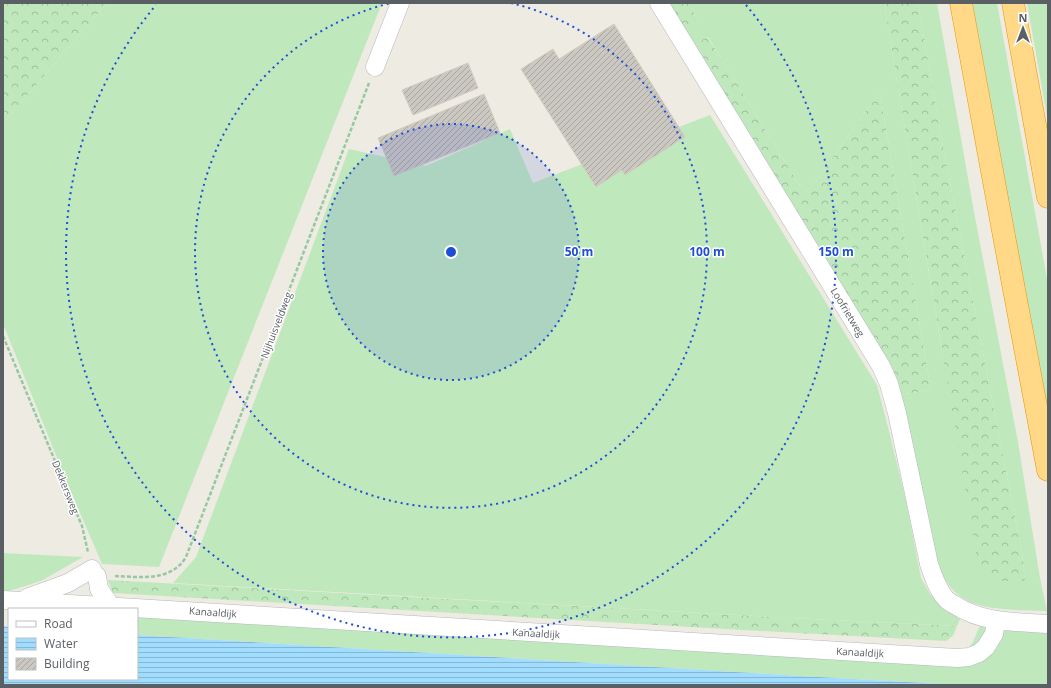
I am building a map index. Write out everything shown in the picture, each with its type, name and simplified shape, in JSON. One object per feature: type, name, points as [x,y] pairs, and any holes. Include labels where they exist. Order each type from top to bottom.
[{"type":"highway","points":[[961,3],[1048,470]]},
{"type":"highway","points":[[1013,3],[1048,196]]},
{"type":"street","points":[[375,67],[400,3]]},
{"type":"street","name":"Loofrietweg","points":[[659,3],[881,366],[889,384],[897,412],[929,564],[940,590],[947,600],[961,609],[978,616],[996,620]]},
{"type":"street","points":[[21,600],[94,572],[99,589],[111,606]]},
{"type":"street","name":"Kanaaldijk","points":[[3,600],[957,658],[970,657],[979,653],[986,647],[994,634],[996,620]]},
{"type":"street","points":[[996,620],[1048,624]]},
{"type":"path","name":"Nijhuisveldweg","points":[[94,572],[147,577],[162,575],[182,564],[186,557],[375,67]]},
{"type":"path","name":"Dekkersweg","points":[[3,336],[82,526],[94,572]]},
{"type":"green space","points":[[3,3],[107,3],[3,123]]},
{"type":"green space","points":[[107,3],[382,3],[159,567],[102,564],[68,485],[3,324],[3,123]]},
{"type":"green space","points":[[665,3],[688,3],[697,18],[698,26],[684,35]]},
{"type":"green space","points":[[688,3],[884,3],[942,351],[1025,581],[1022,554],[941,136],[918,3],[937,3],[974,212],[1018,442],[1040,578],[1047,611],[998,609],[975,604],[964,599],[952,589],[935,561],[898,395],[931,390],[880,94],[865,112],[812,187],[805,191],[799,185],[708,37],[692,47],[684,35],[697,18]]},
{"type":"green space","points":[[884,3],[918,3],[941,136],[1022,554],[1025,581],[998,581],[984,574],[978,566]]},
{"type":"green space","points":[[967,3],[997,3],[1048,284],[1048,440]]},
{"type":"green space","points":[[1027,3],[1048,3],[1048,122]]},
{"type":"green space","points":[[707,37],[799,185],[805,191],[812,187],[865,112],[880,94],[931,390],[898,395],[692,47]]},
{"type":"green space","points":[[710,115],[877,385],[906,501],[921,578],[930,594],[960,619],[957,626],[173,583],[196,557],[349,149],[426,166],[510,129],[533,183]]},
{"type":"green space","points":[[3,553],[83,557],[41,581],[3,593]]},
{"type":"green space","points":[[108,580],[957,626],[953,636],[946,641],[742,630],[113,593]]},
{"type":"green space","points":[[138,615],[964,654],[973,642],[982,621],[1048,627],[1048,685],[959,685],[138,635]]},
{"type":"water","points":[[3,626],[8,627],[8,680],[138,680],[138,635],[959,685],[3,685]]},
{"type":"building","points":[[614,24],[685,137],[625,175],[622,170],[596,187],[521,69],[553,49],[559,59]]},
{"type":"building","points":[[468,63],[478,88],[413,115],[402,90]]},
{"type":"building","points":[[484,94],[500,133],[394,176],[378,138]]}]
